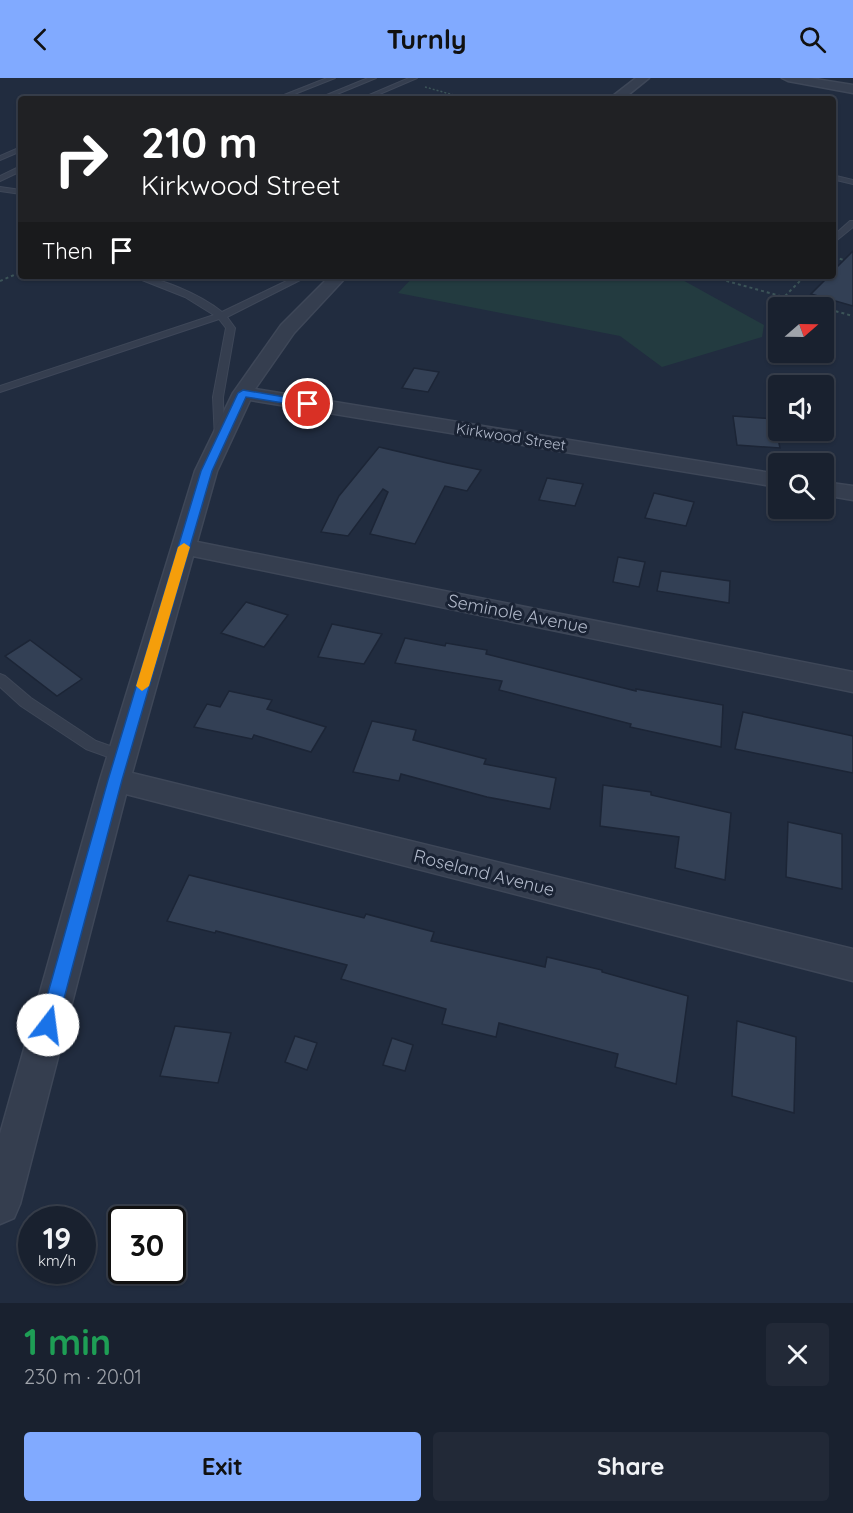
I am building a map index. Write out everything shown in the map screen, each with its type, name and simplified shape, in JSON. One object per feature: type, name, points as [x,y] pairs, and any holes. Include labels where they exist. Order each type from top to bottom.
[{"type":"street","points":[[619,96],[643,78]]},
{"type":"street","points":[[788,78],[853,89]]},
{"type":"street","points":[[0,1204],[118,768],[206,471],[243,393],[287,329],[336,279]]},
{"type":"street","name":"Kirkwood Street","points":[[243,393],[768,479]]},
{"type":"street","points":[[834,491],[853,494]]},
{"type":"street","name":"Seminole Avenue","points":[[184,547],[853,682]]},
{"type":"street","name":"Roseland Avenue","points":[[118,768],[853,965]]},
{"type":"lane","points":[[285,96],[332,78]]},
{"type":"lane","points":[[328,96],[373,78]]},
{"type":"lane","points":[[370,96],[414,78]]},
{"type":"lane","points":[[0,158],[18,150]]},
{"type":"lane","points":[[0,179],[18,170]]},
{"type":"lane","points":[[836,178],[853,182]]},
{"type":"lane","points":[[0,189],[18,192]]},
{"type":"lane","points":[[836,238],[853,223]]},
{"type":"lane","points":[[836,234],[842,233]]},
{"type":"lane","points":[[144,279],[209,305],[223,315],[231,328],[218,397],[220,442]]},
{"type":"lane","points":[[0,389],[223,315],[298,279]]},
{"type":"lane","points":[[0,679],[26,702],[91,745],[118,768]]},
{"type":"path","points":[[404,82],[457,96]]},
{"type":"path","points":[[836,258],[844,260]]},
{"type":"path","points":[[0,281],[18,273]]},
{"type":"path","points":[[719,279],[785,297],[802,279]]},
{"type":"path","points":[[834,311],[853,316]]},
{"type":"green space","points":[[411,279],[647,279],[657,281],[681,279],[764,325],[762,337],[662,367],[620,336],[398,293]]},
{"type":"building","points":[[853,251],[853,306],[834,301],[834,297],[811,294],[826,279],[836,279],[836,268]]},
{"type":"building","points":[[414,368],[439,372],[428,392],[402,388]]},
{"type":"building","points":[[733,416],[768,419],[768,441],[779,441],[780,448],[737,445]]},
{"type":"building","points":[[379,447],[481,470],[467,491],[445,486],[415,544],[370,534],[388,492],[383,489],[348,536],[321,532],[339,496]]},
{"type":"building","points":[[547,478],[583,484],[575,506],[539,500]]},
{"type":"building","points":[[654,493],[694,502],[686,526],[645,518]]},
{"type":"building","points":[[618,557],[645,562],[639,587],[613,582]]},
{"type":"building","points":[[661,571],[730,581],[729,603],[657,591]]},
{"type":"building","points":[[246,602],[288,615],[264,647],[221,633]]},
{"type":"building","points":[[332,624],[382,634],[364,664],[318,657]]},
{"type":"building","points":[[405,638],[445,646],[446,643],[487,650],[486,654],[636,691],[636,689],[723,705],[721,747],[630,727],[631,724],[499,690],[502,681],[395,663]]},
{"type":"building","points":[[30,640],[82,679],[57,696],[5,656]]},
{"type":"building","points":[[229,691],[272,700],[267,709],[326,727],[311,752],[254,735],[252,739],[194,727],[207,704],[220,707]]},
{"type":"building","points":[[743,712],[853,736],[853,773],[735,749]]},
{"type":"building","points":[[372,721],[416,730],[413,740],[486,759],[484,764],[556,778],[550,809],[487,797],[401,774],[399,781],[353,772]]},
{"type":"building","points":[[603,785],[651,792],[651,795],[731,813],[725,880],[675,868],[679,837],[600,826]]},
{"type":"building","points":[[788,822],[842,834],[842,889],[786,877]]},
{"type":"building","points":[[189,875],[364,918],[366,914],[434,932],[431,941],[545,967],[547,957],[602,970],[602,972],[688,996],[676,1084],[615,1067],[618,1054],[499,1023],[496,1037],[442,1024],[446,1009],[341,979],[347,965],[216,931],[215,933],[167,921]]},
{"type":"building","points":[[737,1021],[796,1037],[794,1113],[732,1096]]},
{"type":"building","points":[[175,1026],[231,1033],[218,1083],[160,1076]]},
{"type":"building","points":[[295,1036],[317,1043],[307,1070],[285,1062]]},
{"type":"building","points":[[392,1038],[413,1045],[405,1071],[383,1065]]},
{"type":"slow traffic","points":[[142,686],[184,547]]},
{"type":"route","points":[[48,1025],[115,780],[206,471],[243,393],[308,404]]}]
